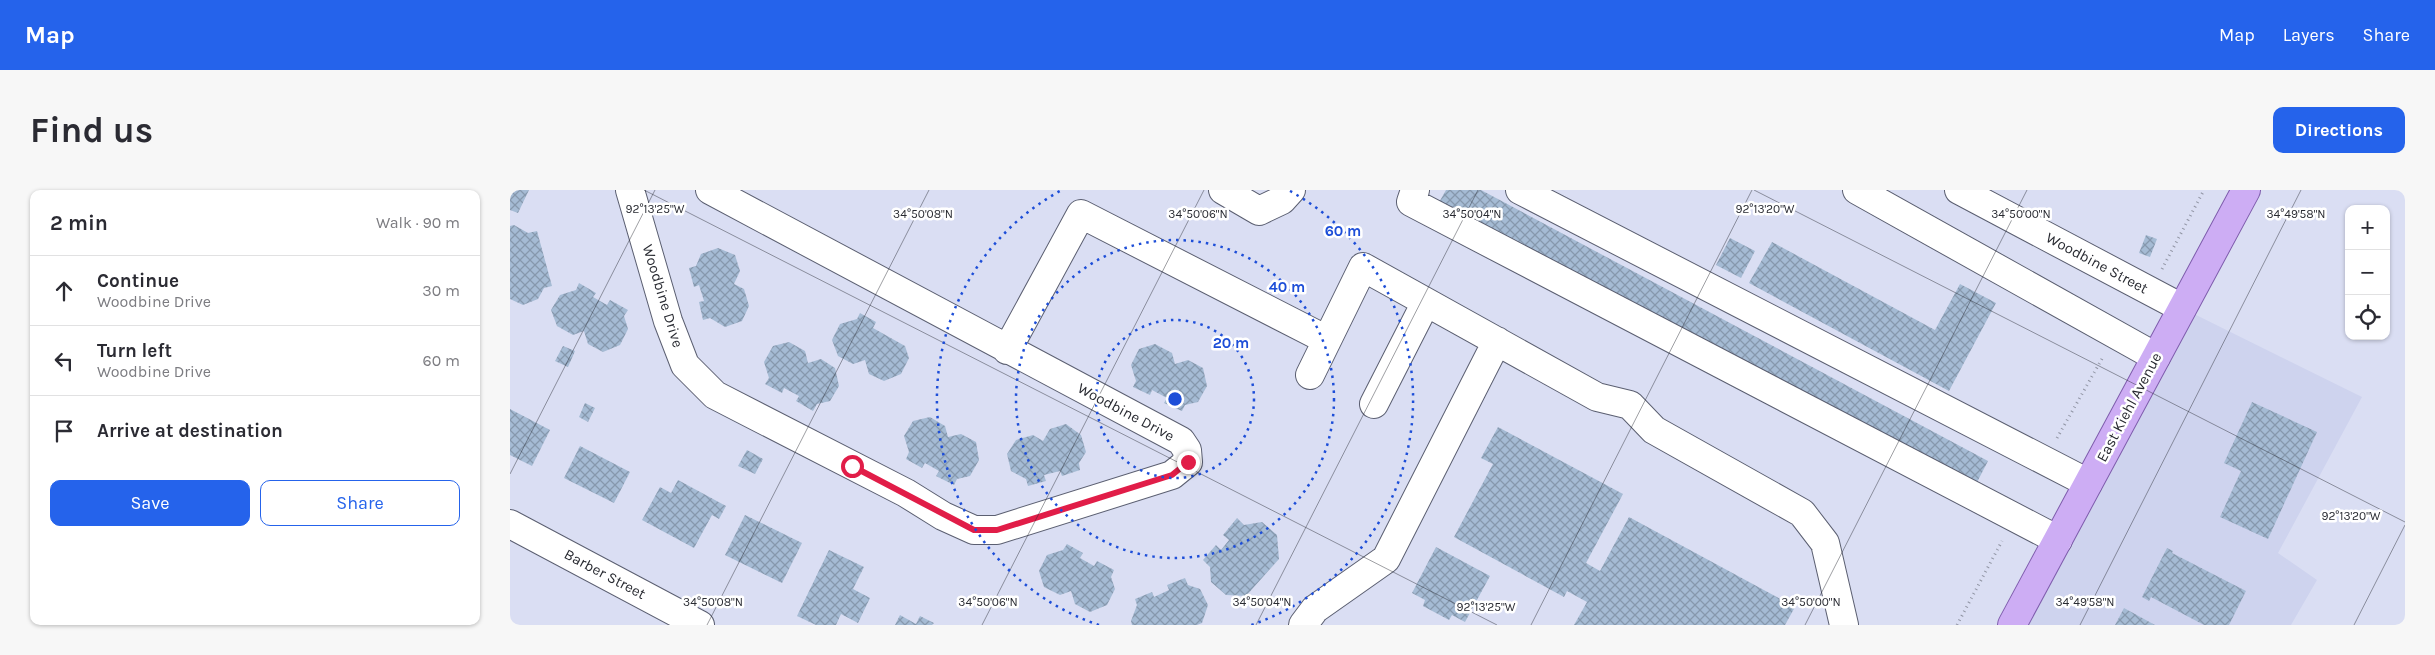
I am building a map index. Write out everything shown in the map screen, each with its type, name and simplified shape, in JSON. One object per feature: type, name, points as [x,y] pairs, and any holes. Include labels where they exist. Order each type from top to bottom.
[{"type":"main road","name":"East Kiehl Avenue","points":[[2012,625],[2246,190]]},
{"type":"street","name":"Woodbine Drive","points":[[630,190],[668,321],[685,364],[715,394],[906,493],[943,516],[974,530],[997,530],[1172,475],[1188,462],[1187,450],[1181,441],[1007,350],[710,190]]},
{"type":"street","points":[[1223,190],[1259,211],[1282,200],[1291,190]]},
{"type":"street","points":[[1415,190],[1411,202],[2058,540]]},
{"type":"street","points":[[1520,190],[2088,483]]},
{"type":"street","points":[[1857,190],[2156,356]]},
{"type":"street","name":"Woodbine Street","points":[[1959,190],[2182,308]]},
{"type":"street","points":[[1007,350],[1081,214],[1327,340]]},
{"type":"street","points":[[1310,375],[1363,267],[1597,397],[1630,405],[1654,430],[1802,513],[1825,543],[1844,625]]},
{"type":"street","points":[[1374,404],[1426,302]]},
{"type":"street","points":[[1303,625],[1314,609],[1386,559],[1497,341]]},
{"type":"street","name":"Barber Street","points":[[510,524],[700,625]]},
{"type":"path","points":[[2150,291],[2204,190]]},
{"type":"path","points":[[2044,460],[2118,335]]},
{"type":"path","points":[[1956,625],[2015,517]]},
{"type":"shaded area","points":[[2182,308],[2362,397],[2278,553],[2317,580],[2291,625],[2012,625]]},
{"type":"building","points":[[510,190],[529,190],[518,213],[510,210]]},
{"type":"building","points":[[1446,190],[1481,190],[1988,461],[1972,492],[1437,206]]},
{"type":"building","points":[[514,225],[528,233],[537,231],[552,286],[544,288],[538,299],[523,305],[510,299],[510,226]]},
{"type":"building","points":[[2146,235],[2157,239],[2150,257],[2139,253]]},
{"type":"building","points":[[1730,238],[1755,251],[1741,278],[1716,265]]},
{"type":"building","points":[[1772,242],[1935,330],[1960,284],[1996,303],[1949,391],[1749,283]]},
{"type":"building","points":[[718,248],[735,255],[740,271],[734,284],[744,289],[749,306],[742,321],[725,327],[710,318],[703,320],[699,302],[704,301],[699,285],[694,287],[689,268],[696,266],[701,254]]},
{"type":"building","points":[[579,283],[596,293],[593,297],[607,305],[610,300],[628,310],[624,316],[628,329],[620,345],[603,352],[588,344],[584,331],[573,335],[557,326],[551,310],[560,295],[576,290]]},
{"type":"building","points":[[860,313],[876,322],[873,328],[905,346],[909,358],[901,374],[884,381],[869,374],[865,360],[853,364],[838,356],[832,340],[840,324],[857,319]]},
{"type":"building","points":[[789,342],[805,351],[808,363],[821,359],[835,368],[839,386],[830,401],[817,404],[813,411],[796,401],[799,396],[784,388],[782,393],[765,384],[769,378],[764,362],[773,346]]},
{"type":"building","points":[[1155,344],[1172,353],[1175,364],[1188,360],[1203,368],[1207,386],[1198,402],[1185,405],[1182,411],[1164,403],[1167,398],[1152,390],[1150,395],[1133,387],[1136,381],[1131,365],[1139,349]]},
{"type":"building","points":[[563,346],[575,351],[568,367],[555,361]]},
{"type":"building","points":[[2252,402],[2317,432],[2268,539],[2220,517],[2241,471],[2224,463]]},
{"type":"building","points":[[585,403],[595,408],[588,422],[579,417]]},
{"type":"building","points":[[510,409],[550,430],[532,466],[510,455]]},
{"type":"building","points":[[930,417],[945,426],[948,437],[961,434],[976,442],[979,460],[970,476],[957,479],[954,485],[936,476],[939,471],[925,463],[922,468],[906,459],[909,452],[904,436],[913,421]]},
{"type":"building","points":[[1066,424],[1081,435],[1086,452],[1079,463],[1080,470],[1062,476],[1060,471],[1044,475],[1046,481],[1028,486],[1026,479],[1011,471],[1007,454],[1016,440],[1033,435],[1043,441],[1050,429]]},
{"type":"building","points":[[1498,427],[1623,494],[1586,563],[1600,571],[1629,517],[1795,607],[1785,625],[1574,625],[1587,602],[1567,591],[1564,597],[1454,537],[1493,464],[1481,458]]},
{"type":"building","points":[[580,446],[630,472],[614,503],[564,478]]},
{"type":"building","points":[[747,450],[763,459],[755,474],[738,466]]},
{"type":"building","points":[[678,480],[726,506],[719,519],[712,515],[694,548],[642,520],[660,487],[671,493]]},
{"type":"building","points":[[745,515],[802,543],[782,583],[725,555]]},
{"type":"building","points":[[1237,518],[1244,525],[1262,522],[1277,535],[1279,559],[1246,596],[1226,595],[1211,582],[1210,567],[1203,560],[1216,545],[1221,550],[1229,540],[1223,535]]},
{"type":"building","points":[[1067,544],[1083,553],[1080,558],[1094,566],[1097,561],[1114,570],[1111,577],[1115,589],[1107,605],[1090,612],[1075,604],[1071,591],[1060,595],[1044,587],[1039,571],[1047,555],[1063,550]]},
{"type":"building","points":[[1436,547],[1490,576],[1465,622],[1452,615],[1449,620],[1423,606],[1425,600],[1412,593]]},
{"type":"building","points":[[2167,548],[2173,551],[2172,553],[2246,591],[2229,625],[2204,625],[2151,597],[2149,601],[2142,597]]},
{"type":"building","points":[[829,550],[864,567],[853,589],[870,598],[858,623],[841,614],[836,625],[816,625],[797,616]]},
{"type":"building","points":[[1185,578],[1188,585],[1200,589],[1208,605],[1202,623],[1197,625],[1132,625],[1131,621],[1137,605],[1135,599],[1152,592],[1154,597],[1169,590],[1167,585]]},
{"type":"building","points":[[2124,608],[2155,625],[2115,625]]},
{"type":"building","points":[[900,615],[916,624],[920,616],[934,623],[932,625],[895,625]]},
{"type":"route","points":[[852,466],[906,493],[943,516],[974,530],[997,530],[1172,475],[1181,470],[1188,462]]}]
